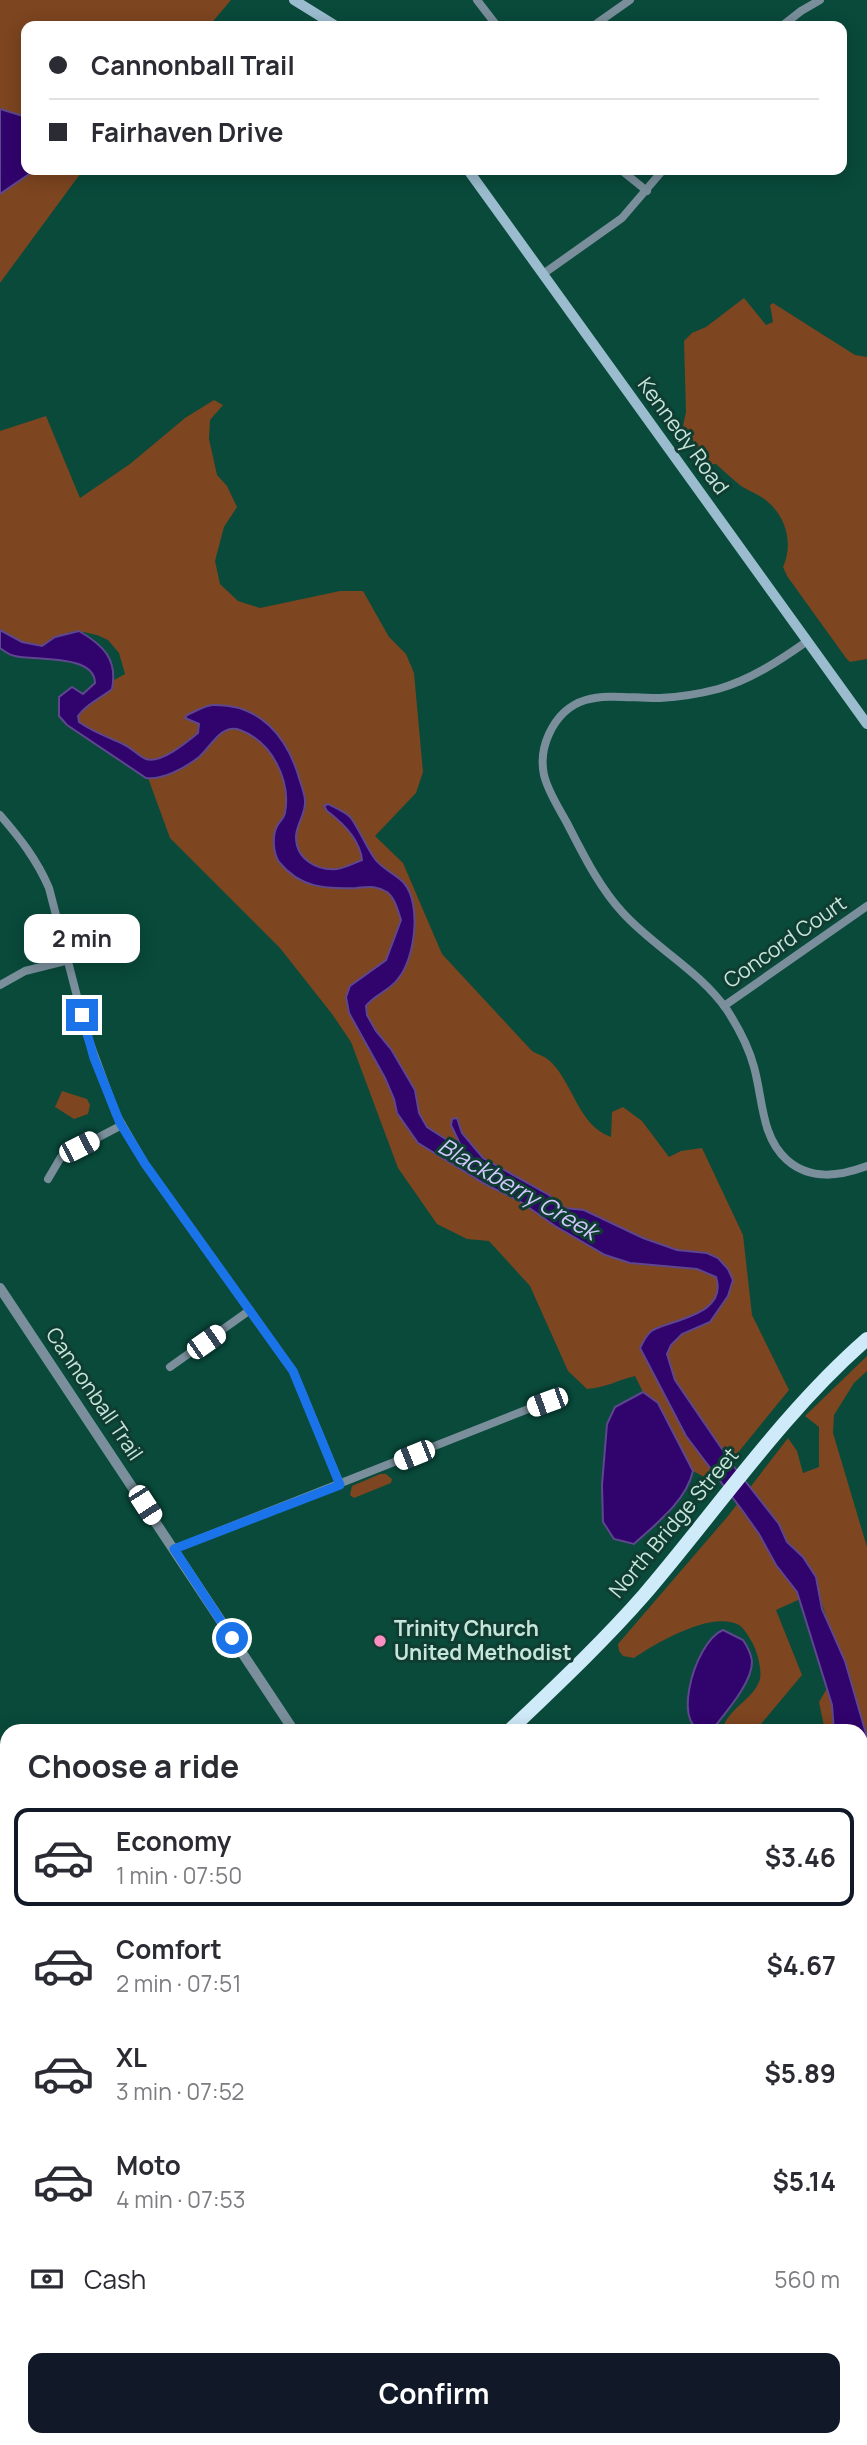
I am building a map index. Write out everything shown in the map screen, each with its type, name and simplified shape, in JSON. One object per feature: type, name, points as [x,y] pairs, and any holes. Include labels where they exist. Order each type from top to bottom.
[{"type":"highway","name":"North Bridge Street","points":[[516,1724],[586,1658],[643,1595],[764,1448],[821,1384],[867,1339]]},
{"type":"main road","points":[[294,0],[327,21]]},
{"type":"main road","name":"Kennedy Road","points":[[472,175],[867,724]]},
{"type":"street","points":[[477,0],[493,21]]},
{"type":"street","points":[[600,21],[630,0]]},
{"type":"street","points":[[788,21],[820,0]]},
{"type":"street","points":[[627,175],[648,191]]},
{"type":"street","points":[[543,274],[622,218],[659,175]]},
{"type":"street","points":[[806,642],[761,671],[720,689],[680,696],[600,696],[579,702],[555,722],[545,743],[543,768],[549,789],[591,869],[621,911],[687,966],[723,1006],[753,1063],[771,1139],[784,1157],[798,1168],[821,1175],[845,1174],[867,1166]]},
{"type":"street","points":[[0,815],[24,843],[42,872],[57,913],[94,1058],[122,1125],[145,1164],[293,1371],[340,1485]]},
{"type":"street","name":"Concord Court","points":[[723,1006],[867,906]]},
{"type":"street","points":[[0,985],[25,971],[69,960],[135,936]]},
{"type":"street","points":[[48,1179],[61,1157],[122,1125]]},
{"type":"street","name":"Cannonball Trail","points":[[0,1288],[289,1724]]},
{"type":"street","points":[[170,1367],[250,1310]]},
{"type":"street","points":[[174,1549],[547,1402]]},
{"type":"shaded area","points":[[0,0],[231,0],[213,21],[21,21],[21,175],[79,175],[0,283]]},
{"type":"shaded area","points":[[744,298],[766,325],[773,322],[770,305],[773,303],[855,355],[867,357],[867,659],[850,662],[846,658],[787,576],[783,567],[788,541],[784,524],[775,509],[763,498],[741,486],[716,464],[701,462],[694,442],[683,426],[686,412],[684,341]]},
{"type":"shaded area","points":[[214,400],[223,405],[210,420],[209,439],[217,475],[227,486],[237,507],[224,527],[215,561],[220,584],[238,601],[260,608],[340,591],[363,591],[389,637],[406,654],[414,673],[423,772],[416,793],[375,836],[403,863],[442,954],[532,1051],[552,1063],[560,1072],[584,1115],[600,1132],[611,1137],[612,1112],[623,1107],[642,1121],[669,1157],[681,1151],[702,1148],[743,1235],[752,1315],[789,1390],[714,1482],[693,1471],[658,1403],[643,1392],[635,1376],[587,1389],[568,1371],[530,1286],[489,1241],[467,1239],[437,1224],[398,1168],[351,1042],[332,1014],[280,948],[170,838],[140,756],[128,746],[79,722],[78,716],[82,711],[108,692],[114,680],[125,674],[119,653],[108,640],[79,631],[70,632],[42,646],[22,642],[0,630],[0,431],[46,416],[80,498],[130,464],[185,418]]},
{"type":"shaded area","points":[[62,1091],[87,1099],[90,1105],[88,1114],[74,1119],[55,1107]]},
{"type":"shaded area","points":[[867,1356],[867,1371],[854,1383],[834,1415],[833,1433],[867,1547],[867,1724],[824,1724],[819,1702],[841,1664],[818,1591],[776,1610],[802,1675],[761,1724],[725,1724],[752,1693],[760,1679],[756,1650],[743,1628],[728,1621],[700,1625],[656,1644],[634,1658],[623,1656],[618,1644],[728,1516],[788,1438],[797,1451],[803,1473],[819,1467],[819,1427],[805,1416]]},
{"type":"shaded area","points":[[386,1474],[392,1479],[391,1483],[354,1498],[350,1495],[352,1486]]},
{"type":"water","points":[[0,109],[21,115],[21,175],[28,175],[0,194]]},
{"type":"water","name":"Blackberry Creek","points":[[0,630],[22,642],[42,646],[55,637],[79,631],[95,642],[111,661],[112,689],[78,716],[79,722],[146,759],[152,760],[166,755],[198,733],[199,724],[185,718],[212,705],[244,710],[270,726],[288,750],[304,794],[305,806],[296,837],[304,857],[315,866],[329,869],[343,868],[362,860],[350,833],[327,811],[324,806],[328,804],[351,818],[375,859],[401,880],[410,892],[414,931],[409,959],[394,983],[366,1006],[367,1015],[376,1031],[391,1049],[415,1090],[419,1113],[427,1127],[455,1145],[460,1144],[451,1125],[452,1119],[457,1118],[462,1133],[483,1158],[549,1195],[565,1208],[584,1210],[643,1238],[677,1250],[707,1253],[718,1258],[728,1269],[733,1280],[728,1296],[710,1322],[682,1334],[671,1345],[667,1354],[675,1380],[735,1468],[779,1524],[787,1542],[803,1557],[816,1577],[822,1609],[845,1661],[863,1724],[833,1724],[832,1705],[797,1592],[776,1565],[742,1510],[686,1436],[640,1348],[653,1330],[707,1307],[718,1289],[716,1277],[697,1269],[630,1263],[605,1255],[555,1226],[521,1202],[485,1184],[418,1143],[397,1113],[385,1078],[349,1013],[346,997],[350,986],[386,960],[401,920],[396,905],[390,895],[376,887],[334,888],[304,882],[279,862],[275,854],[274,839],[275,830],[285,813],[285,788],[277,764],[261,743],[240,730],[227,730],[187,765],[167,775],[146,778],[67,725],[59,716],[59,697],[72,687],[83,694],[95,683],[92,674],[85,667],[62,660],[13,656],[0,648]]},
{"type":"water","points":[[643,1392],[658,1403],[693,1471],[677,1502],[634,1544],[614,1539],[603,1522],[602,1485],[607,1424],[615,1407]]},
{"type":"water","points":[[723,1630],[743,1640],[751,1655],[751,1669],[737,1697],[717,1724],[694,1724],[688,1706],[689,1688],[702,1652],[712,1638]]},
{"type":"place","name":"Trinity Church United Methodist","points":[[380,1641]]},
{"type":"route","points":[[82,1015],[94,1058],[120,1123],[145,1164],[293,1371],[340,1485],[174,1549],[232,1638]]}]
